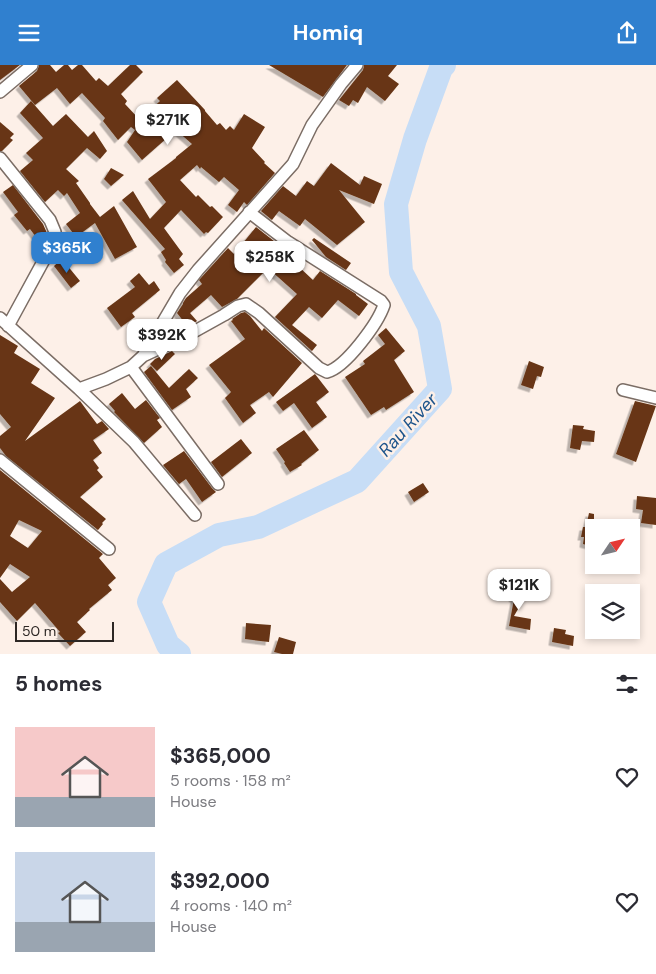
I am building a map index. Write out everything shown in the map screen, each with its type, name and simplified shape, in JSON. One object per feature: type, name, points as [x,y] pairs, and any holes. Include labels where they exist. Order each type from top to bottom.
[{"type":"street","points":[[0,91],[32,65]]},
{"type":"street","points":[[79,389],[131,367],[143,356],[180,293],[198,270],[293,164],[312,125],[357,65]]},
{"type":"street","points":[[0,158],[50,220],[55,232],[51,247],[4,322],[79,389],[134,442],[194,515]]},
{"type":"street","points":[[143,356],[188,335],[238,306],[246,304],[259,313],[319,368],[327,372],[333,371],[342,363],[368,334],[381,315],[384,305],[381,301],[288,242],[249,212]]},
{"type":"street","points":[[131,367],[218,484]]},
{"type":"street","points":[[623,390],[656,398]]},
{"type":"street","points":[[0,460],[109,549]]},
{"type":"building","points":[[0,65],[20,65],[0,80]]},
{"type":"building","points":[[39,65],[50,65],[56,72],[64,65],[68,65],[72,70],[78,65],[82,65],[96,81],[99,78],[108,86],[130,65],[136,65],[143,72],[121,94],[127,101],[125,104],[140,120],[160,101],[157,98],[177,80],[217,125],[220,123],[226,130],[230,126],[234,130],[244,114],[265,127],[252,148],[275,173],[247,205],[244,202],[237,212],[228,205],[239,190],[224,177],[219,182],[197,165],[180,180],[196,197],[198,195],[223,217],[208,233],[204,234],[181,210],[164,228],[183,254],[179,259],[184,265],[174,273],[165,262],[166,260],[161,252],[165,249],[122,200],[133,191],[150,219],[166,202],[148,179],[192,144],[176,130],[142,160],[127,142],[135,130],[131,127],[118,140],[103,121],[105,118],[82,93],[70,104],[57,88],[35,105],[19,86],[37,71]]},
{"type":"building","points":[[269,65],[347,65],[323,97]]},
{"type":"building","points":[[364,65],[397,65],[388,76],[399,84],[385,101],[367,87],[358,103],[353,100],[349,106],[339,100],[363,70]]},
{"type":"building","points":[[31,101],[53,126],[66,114],[88,137],[94,131],[107,151],[100,159],[87,148],[66,169],[79,181],[76,183],[100,217],[114,206],[137,247],[115,259],[95,223],[76,237],[66,224],[80,213],[67,193],[64,196],[58,190],[45,202],[20,171],[33,160],[26,153],[43,138],[20,113]]},
{"type":"building","points":[[0,122],[14,134],[10,138],[13,140],[2,151],[0,151]]},
{"type":"building","points":[[331,163],[360,185],[364,176],[382,184],[374,204],[339,190],[365,222],[337,245],[305,219],[300,226],[279,211],[272,220],[261,211],[283,186],[296,196],[307,181],[314,186]]},
{"type":"building","points":[[111,168],[124,175],[111,186],[104,179]]},
{"type":"building","points":[[13,185],[43,224],[47,234],[39,241],[30,229],[27,231],[14,215],[18,212],[3,192]]},
{"type":"building","points":[[256,227],[301,259],[297,265],[313,280],[320,271],[368,304],[359,316],[338,300],[322,318],[309,307],[292,325],[317,345],[312,351],[275,317],[297,294],[267,269],[237,299],[222,307],[211,295],[190,313],[197,321],[188,327],[177,313],[186,298],[202,284],[199,280],[228,248],[234,254]]},
{"type":"building","points":[[314,238],[351,263],[346,270],[326,257],[312,240]]},
{"type":"building","points":[[62,259],[80,281],[71,288],[54,266]]},
{"type":"building","points":[[139,273],[149,285],[154,281],[160,290],[132,313],[135,317],[121,327],[107,308],[135,287],[130,281]]},
{"type":"building","points":[[245,312],[262,331],[264,328],[302,363],[273,397],[269,392],[250,405],[256,413],[243,423],[225,398],[231,392],[209,365],[245,339],[231,321]]},
{"type":"building","points":[[386,328],[405,351],[394,360],[414,392],[386,410],[384,407],[371,415],[345,377],[365,364],[363,361],[385,344],[378,335]]},
{"type":"building","points":[[0,335],[18,346],[14,353],[40,369],[31,383],[55,398],[25,441],[80,401],[97,424],[102,421],[109,429],[93,440],[102,453],[93,460],[99,468],[97,470],[103,477],[80,497],[106,519],[98,530],[6,456],[0,448],[0,436],[11,427],[0,414]]},
{"type":"building","points":[[172,351],[175,354],[157,371],[150,364],[155,359]]},
{"type":"building","points":[[529,361],[544,367],[541,377],[537,376],[533,389],[521,385]]},
{"type":"building","points":[[151,366],[169,388],[189,369],[198,378],[186,389],[191,397],[172,410],[144,372]]},
{"type":"building","points":[[315,374],[329,392],[316,402],[327,417],[312,428],[294,403],[283,411],[276,402]]},
{"type":"building","points":[[122,393],[135,409],[146,400],[160,418],[157,420],[162,427],[144,443],[114,412],[109,404]]},
{"type":"building","points":[[635,401],[656,406],[636,462],[616,454]]},
{"type":"building","points":[[573,425],[584,426],[583,429],[595,431],[594,442],[582,441],[580,450],[570,448]]},
{"type":"building","points":[[304,430],[319,450],[302,465],[290,472],[276,449]]},
{"type":"building","points":[[241,439],[252,453],[222,477],[211,462]]},
{"type":"building","points":[[184,451],[216,492],[202,502],[186,479],[179,484],[163,465]]},
{"type":"building","points":[[0,470],[103,554],[99,558],[116,578],[108,585],[112,590],[77,622],[86,632],[70,646],[35,603],[17,621],[0,602],[0,579],[12,592],[30,577],[10,564],[0,578]],"holes":[[[19,520],[42,531],[28,548],[10,536]]]},
{"type":"building","points":[[423,483],[429,492],[414,502],[408,492]]},
{"type":"building","points":[[637,496],[656,498],[656,525],[641,523],[643,510],[636,509]]},
{"type":"building","points":[[589,513],[594,514],[594,519],[588,519]]},
{"type":"building","points":[[583,527],[585,527],[585,545],[583,544],[584,537],[581,537]]},
{"type":"building","points":[[518,586],[528,592],[514,616],[531,619],[530,630],[509,626],[514,599],[512,598]]},
{"type":"building","points":[[246,623],[271,625],[269,642],[245,639]]},
{"type":"building","points":[[554,628],[566,630],[565,634],[574,636],[573,646],[552,642]]},
{"type":"building","points":[[279,637],[296,642],[293,654],[274,652]]},
{"type":"waterway","name":"Rau River","points":[[179,654],[168,645],[149,602],[166,564],[219,535],[258,527],[357,481],[440,389],[429,326],[401,272],[396,204],[415,139],[441,68],[444,65]]}]
